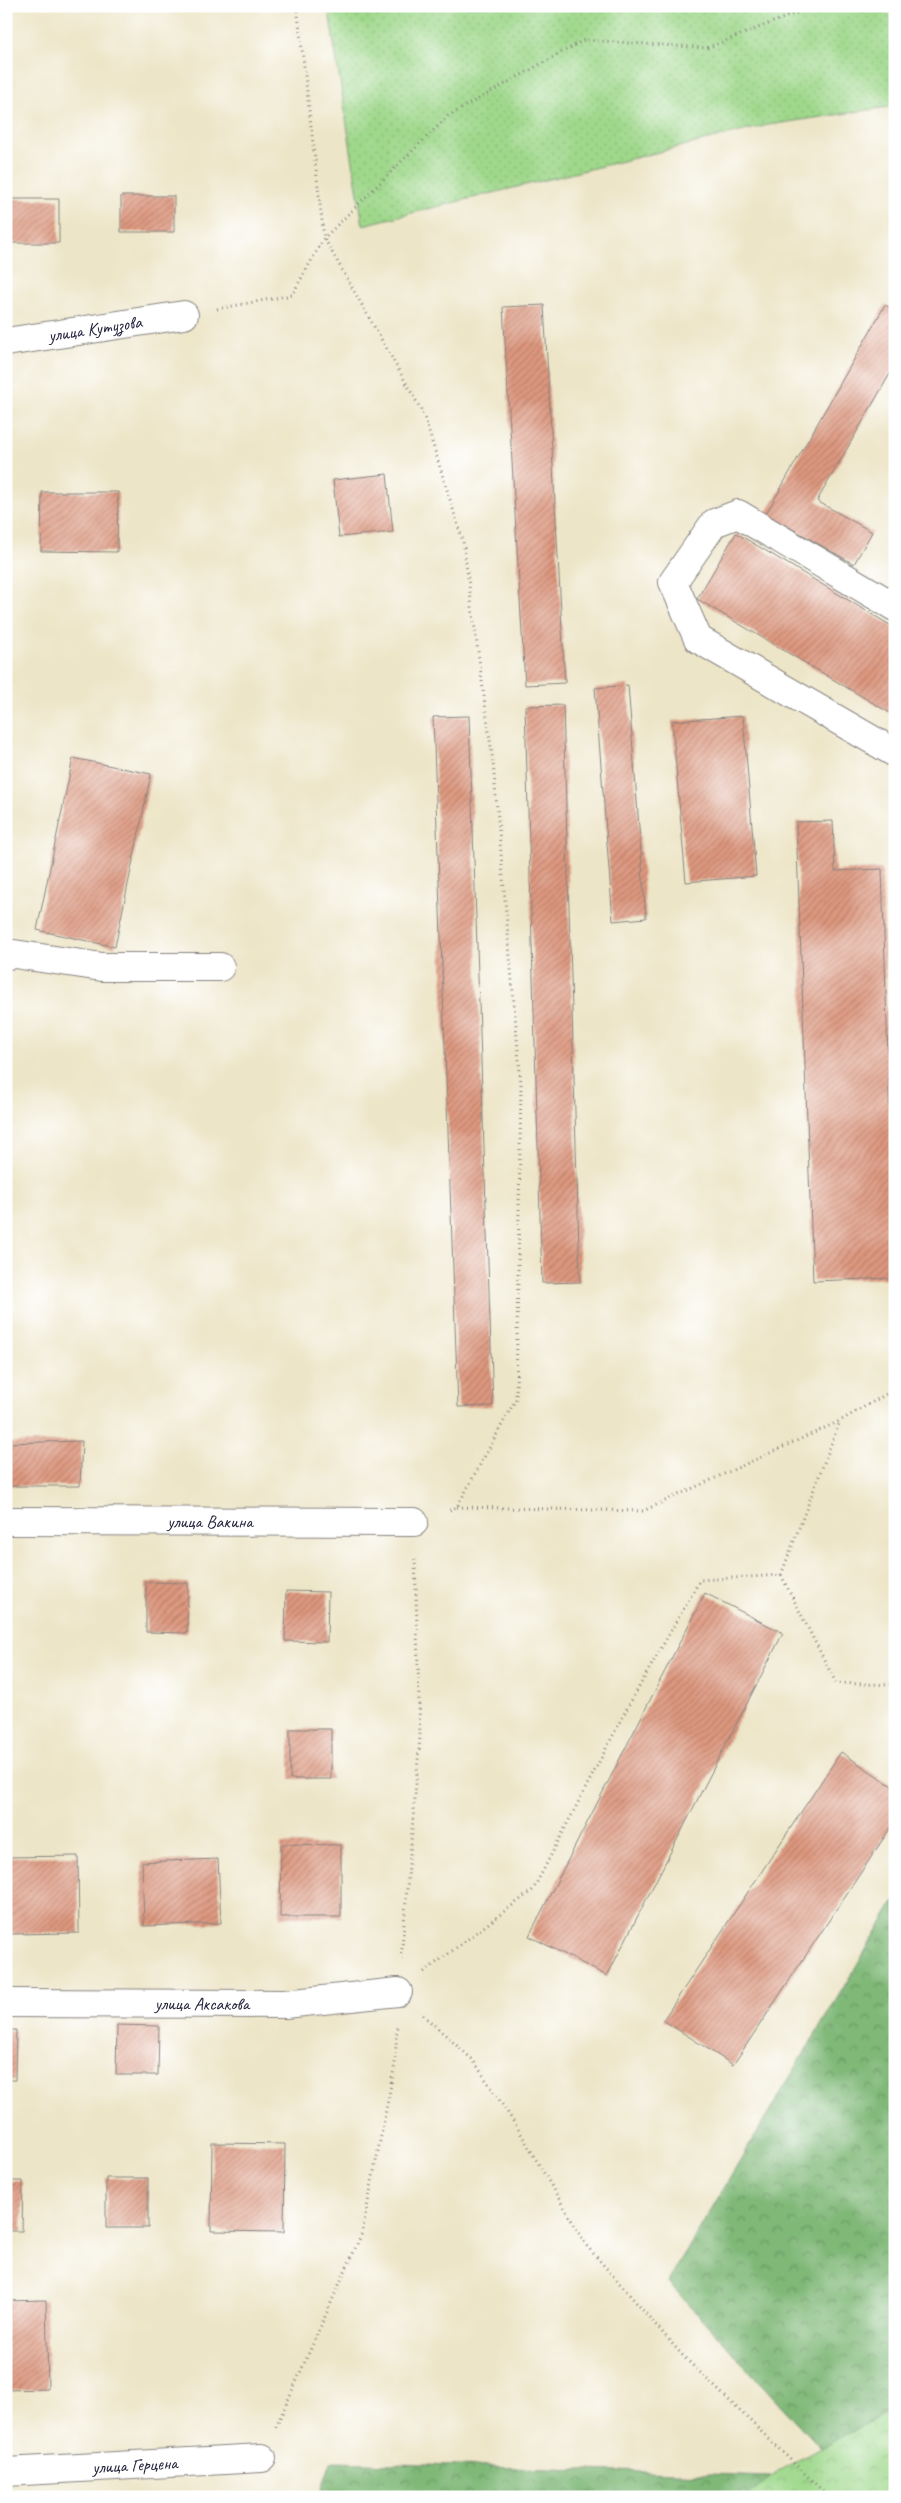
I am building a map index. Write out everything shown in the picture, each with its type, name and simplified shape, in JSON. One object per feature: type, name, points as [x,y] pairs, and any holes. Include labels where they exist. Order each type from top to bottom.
[{"type":"street","name":"улица Кутузова","points":[[6,342],[184,316]]},
{"type":"street","points":[[895,607],[738,514],[714,523],[673,582],[698,639],[895,753]]},
{"type":"street","points":[[6,955],[14,954],[102,967],[220,967]]},
{"type":"street","name":"улица Вакина","points":[[6,1521],[414,1522]]},
{"type":"street","name":"улица Аксакова","points":[[6,2003],[284,2004],[398,1992]]},
{"type":"street","name":"улица Герцена","points":[[6,2472],[262,2458]]},
{"type":"path","points":[[297,6],[324,238],[423,413],[463,541],[493,762],[521,1084],[516,1399],[457,1507]]},
{"type":"path","points":[[184,316],[292,295],[324,238],[448,116],[584,40],[707,48],[814,6]]},
{"type":"path","points":[[262,2458],[362,2233],[396,2064],[398,1992],[420,1737],[414,1522],[457,1507],[643,1511],[840,1421],[895,1389]]},
{"type":"path","points":[[840,1421],[781,1575],[836,1683],[895,1685]]},
{"type":"path","points":[[398,1992],[532,1890],[626,1710],[700,1580],[781,1575]]},
{"type":"path","points":[[398,1992],[473,2060],[518,2127],[586,2245],[683,2356],[829,2497]]},
{"type":"green space","points":[[328,6],[895,6],[895,106],[768,125],[363,225]]},
{"type":"green space","points":[[895,1901],[895,2497],[865,2497],[668,2282]]},
{"type":"green space","points":[[895,2407],[895,2497],[748,2497],[771,2476]]},
{"type":"green space","points":[[331,2462],[771,2476],[790,2497],[319,2497]]},
{"type":"building","points":[[121,196],[174,196],[174,232],[121,232]]},
{"type":"building","points":[[6,199],[59,199],[59,243],[6,243]]},
{"type":"building","points":[[544,305],[565,683],[525,685],[503,307]]},
{"type":"building","points":[[885,305],[895,310],[895,365],[817,501],[872,532],[854,564],[766,514]]},
{"type":"building","points":[[387,474],[393,532],[339,537],[333,480]]},
{"type":"building","points":[[42,492],[118,492],[117,552],[41,551]]},
{"type":"building","points":[[736,533],[895,628],[895,716],[697,599]]},
{"type":"building","points":[[628,685],[646,918],[613,921],[595,688]]},
{"type":"building","points":[[563,705],[580,1282],[542,1283],[525,706]]},
{"type":"building","points":[[469,716],[493,1406],[458,1407],[433,717]]},
{"type":"building","points":[[743,716],[756,876],[686,882],[672,721]]},
{"type":"building","points":[[73,758],[151,774],[115,947],[37,930]]},
{"type":"building","points":[[833,821],[835,871],[882,869],[895,1278],[813,1281],[796,822]]},
{"type":"building","points":[[82,1441],[80,1486],[6,1486],[6,1443]]},
{"type":"building","points":[[146,1582],[188,1583],[187,1633],[146,1632]]},
{"type":"building","points":[[286,1591],[328,1592],[327,1642],[285,1641]]},
{"type":"building","points":[[705,1593],[783,1633],[607,1976],[529,1936]]},
{"type":"building","points":[[290,1729],[331,1729],[331,1779],[290,1779]]},
{"type":"building","points":[[841,1752],[895,1788],[895,1821],[733,2065],[663,2020]]},
{"type":"building","points":[[281,1844],[341,1845],[341,1917],[280,1917]]},
{"type":"building","points":[[78,1856],[79,1933],[6,1934],[6,1857]]},
{"type":"building","points":[[218,1859],[221,1923],[144,1926],[142,1862]]},
{"type":"building","points":[[117,2025],[159,2026],[158,2075],[116,2075]]},
{"type":"building","points":[[6,2030],[16,2030],[15,2080],[6,2080]]},
{"type":"building","points":[[212,2143],[285,2144],[284,2232],[211,2231]]},
{"type":"building","points":[[106,2178],[148,2178],[148,2228],[106,2228]]},
{"type":"building","points":[[6,2181],[23,2181],[22,2231],[6,2231]]},
{"type":"building","points":[[46,2300],[48,2389],[7,2390],[6,2301]]}]
